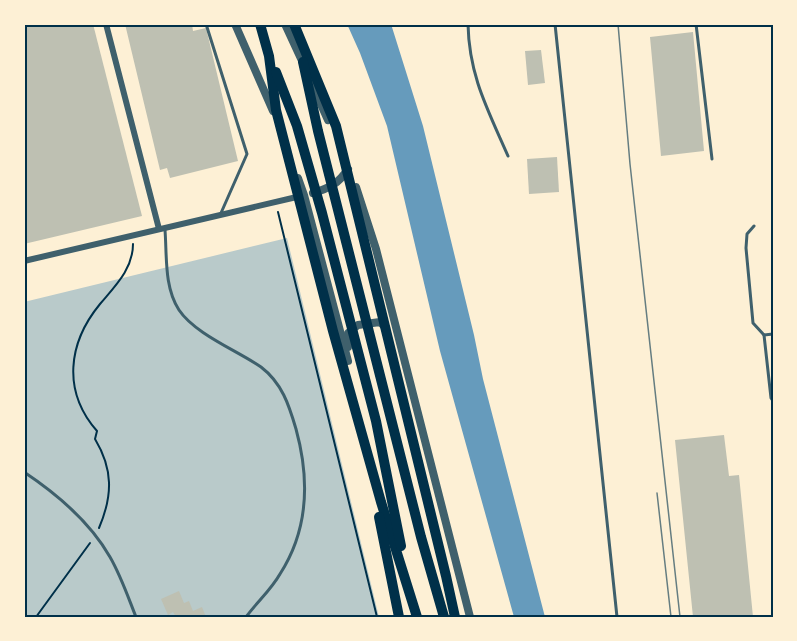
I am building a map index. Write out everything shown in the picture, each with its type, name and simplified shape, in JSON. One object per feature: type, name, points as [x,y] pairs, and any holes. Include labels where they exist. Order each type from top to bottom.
[{"type":"highway","points":[[260,24],[269,56],[300,137],[322,213],[376,421],[389,493],[417,617]]},
{"type":"highway","points":[[294,24],[318,131],[421,537],[444,617]]},
{"type":"highway","points":[[298,37],[336,126],[441,553],[454,617]]},
{"type":"highway","points":[[269,56],[276,110],[330,320],[381,502],[417,617]]},
{"type":"highway","points":[[348,361],[399,617]]},
{"type":"street","points":[[106,24],[162,229]]},
{"type":"street","points":[[235,24],[267,95],[304,195],[348,361]]},
{"type":"street","points":[[285,24],[349,167],[375,249],[470,617]]},
{"type":"street","points":[[24,261],[331,188],[341,180],[349,167]]},
{"type":"street","points":[[348,361],[348,333],[358,325],[380,322],[400,342]]},
{"type":"lane","points":[[206,24],[247,154],[220,215]]},
{"type":"lane","points":[[468,24],[468,49],[474,78],[508,156]]},
{"type":"lane","points":[[555,24],[617,617]]},
{"type":"lane","points":[[696,24],[712,159]]},
{"type":"lane","points":[[754,225],[747,234],[746,248],[753,324],[764,335],[773,401]]},
{"type":"lane","points":[[162,229],[170,289],[180,311],[199,328],[260,367],[277,381],[289,405],[303,454],[306,477],[305,497],[297,537],[281,574],[246,617]]},
{"type":"lane","points":[[764,335],[773,334]]},
{"type":"lane","points":[[24,472],[64,502],[96,536],[121,579],[136,617]]},
{"type":"path","points":[[276,202],[377,617]]},
{"type":"path","points":[[36,617],[96,536],[109,500],[110,477],[105,460],[94,439],[97,431],[84,413],[76,394],[73,361],[76,347],[88,320],[128,269],[134,236]]},
{"type":"shaded area","points":[[287,238],[379,617],[24,617],[24,302]]},
{"type":"water","points":[[347,24],[391,24],[423,126],[483,379],[545,617],[514,617],[440,351],[387,126]]},
{"type":"building","points":[[24,24],[93,24],[142,216],[24,244]]},
{"type":"building","points":[[125,24],[192,24],[193,31],[206,28],[238,161],[170,178],[167,168],[160,170]]},
{"type":"building","points":[[693,32],[704,151],[661,156],[650,37]]},
{"type":"building","points":[[541,50],[545,83],[528,85],[525,51]]},
{"type":"building","points":[[557,157],[559,192],[529,194],[527,159]]},
{"type":"building","points":[[724,435],[729,476],[739,475],[753,617],[693,617],[675,440]]},
{"type":"building","points":[[179,591],[184,603],[189,601],[193,611],[202,607],[206,617],[176,617],[173,612],[168,615],[161,599]]},
{"type":"tram line","points":[[618,24],[630,164],[680,617]]},
{"type":"tram line","points":[[657,493],[671,617]]}]
